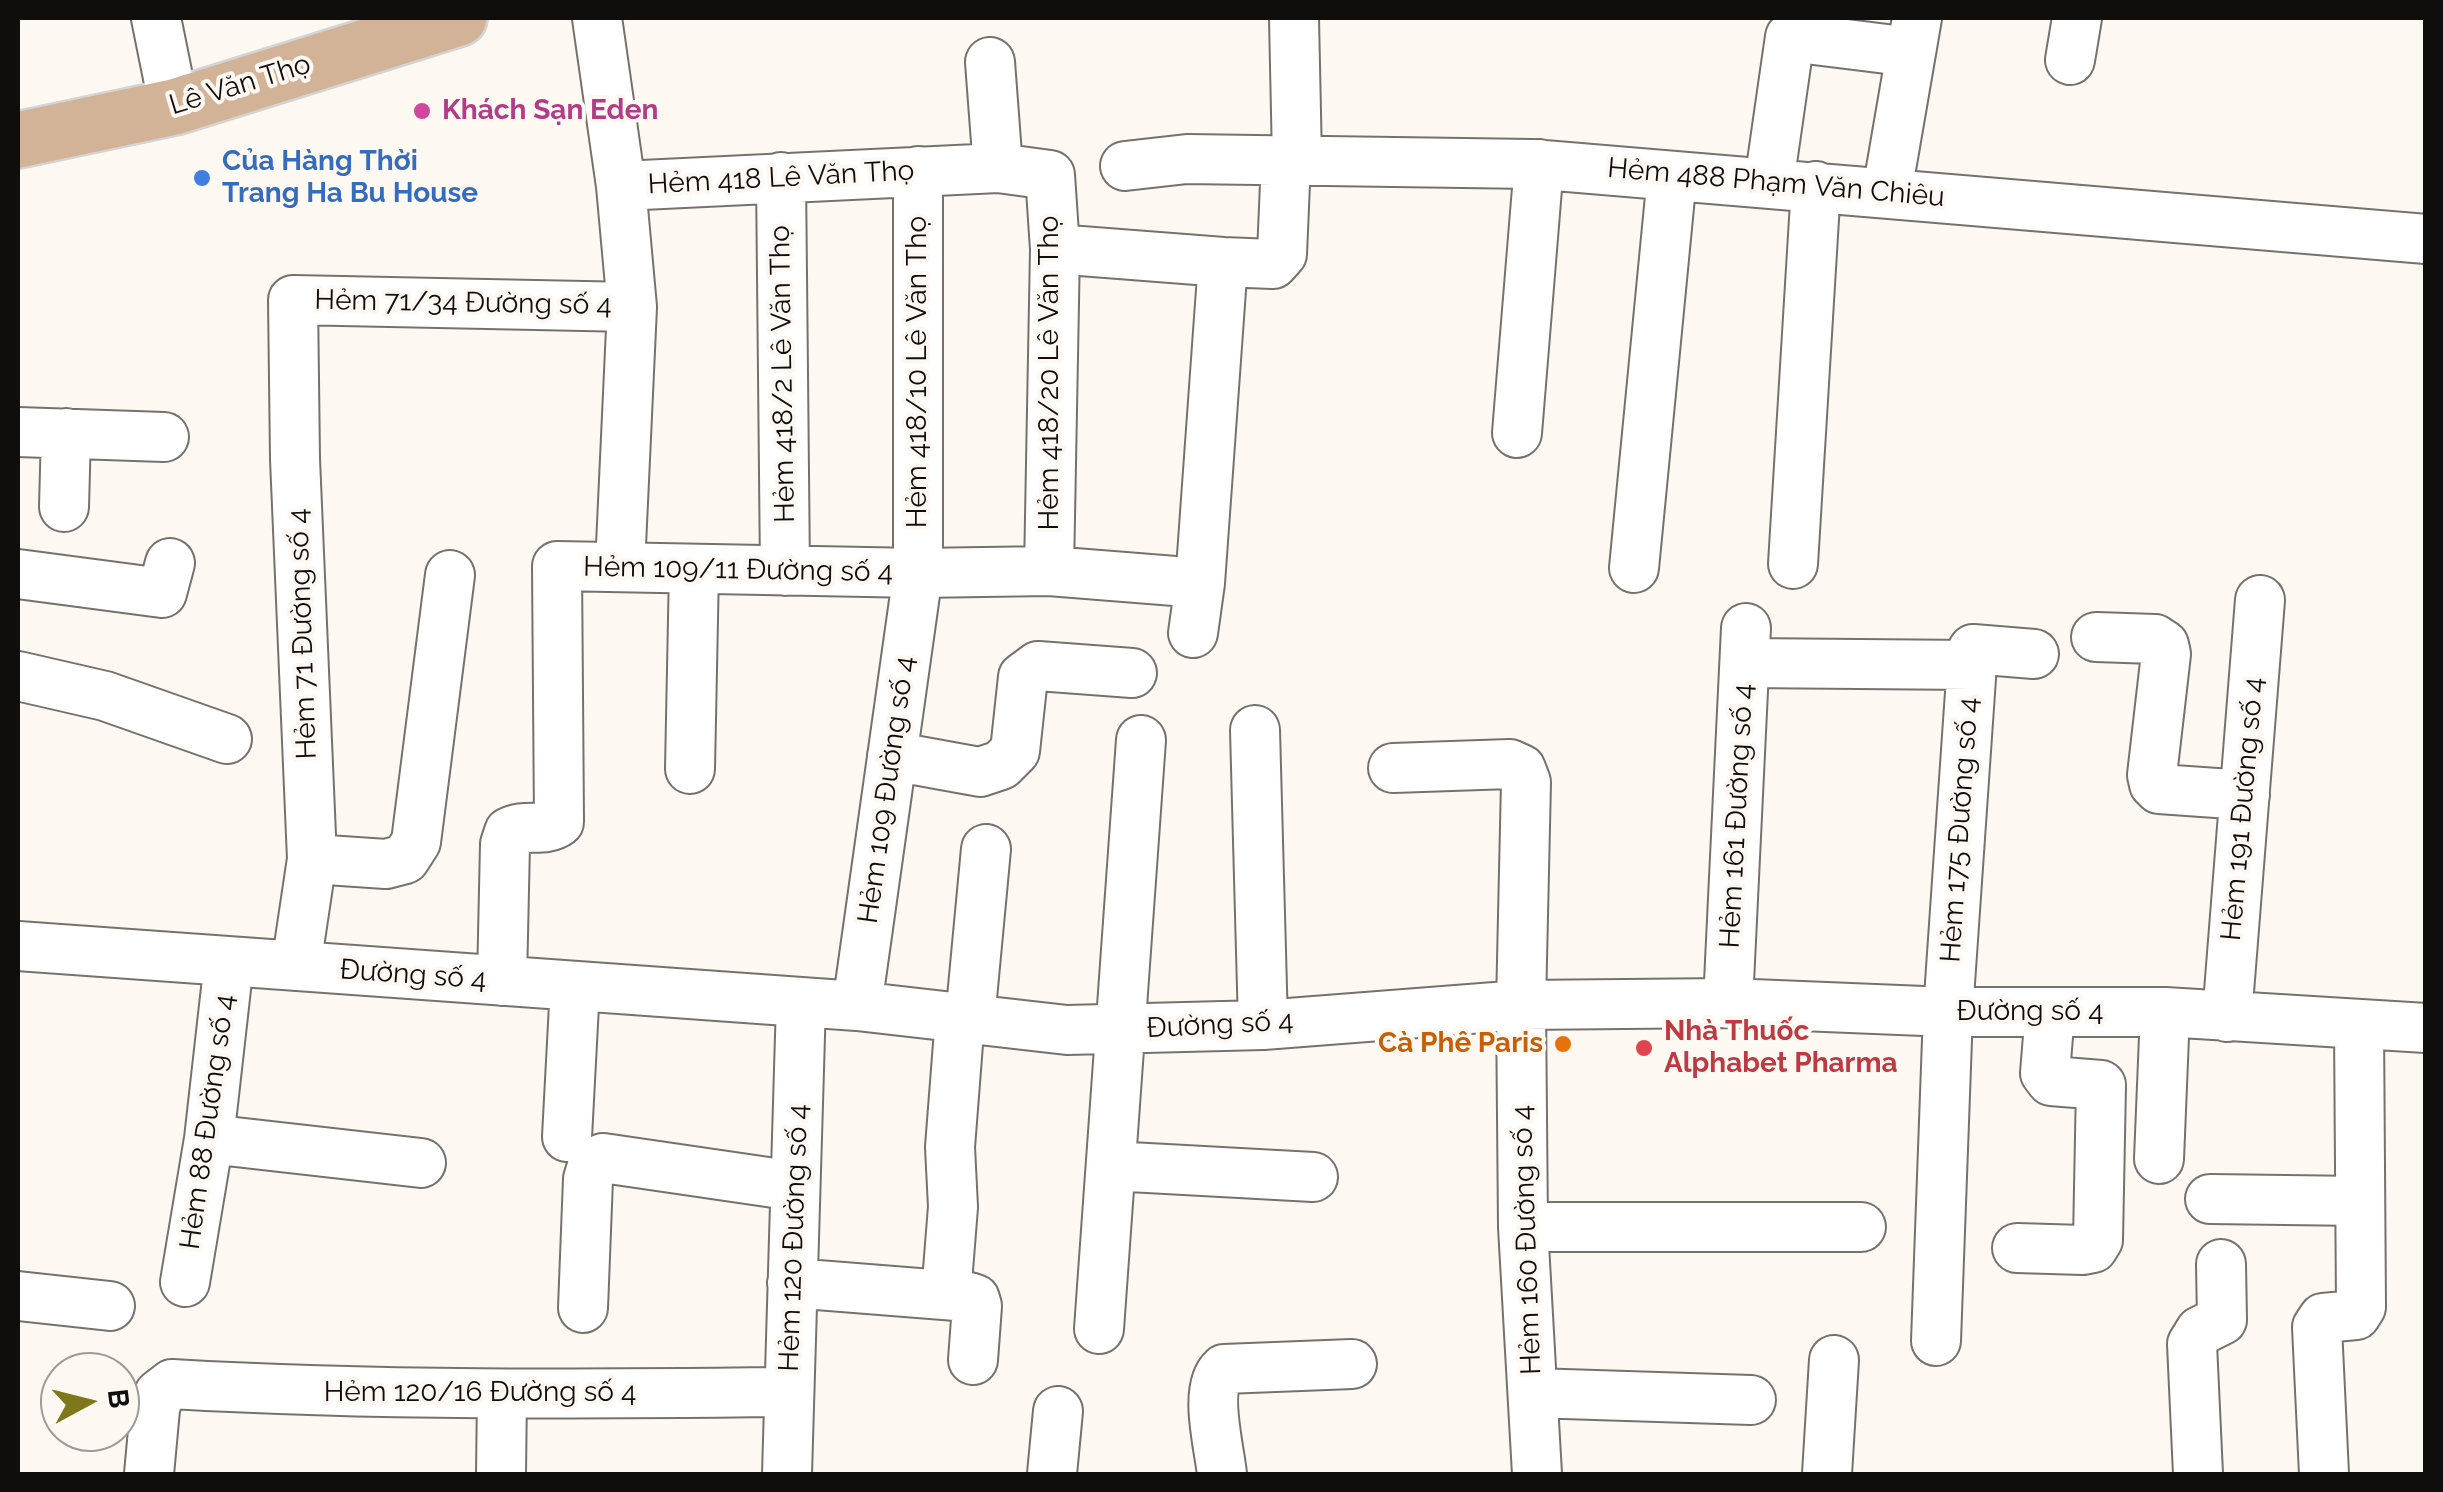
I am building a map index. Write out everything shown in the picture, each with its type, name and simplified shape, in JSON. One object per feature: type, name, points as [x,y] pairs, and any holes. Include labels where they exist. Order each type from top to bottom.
[{"type":"main road","name":"Lê Văn Thọ","points":[[18,140],[174,107],[443,20]]},
{"type":"street","points":[[156,18],[174,107]]},
{"type":"street","name":"Hẻm 418 Lê Văn Thọ","points":[[597,18],[621,186],[998,168],[1050,176]]},
{"type":"street","points":[[1055,249],[1273,264],[1282,254],[1292,160],[1294,18]]},
{"type":"street","points":[[1769,183],[1790,37],[1914,35],[1887,192]]},
{"type":"street","points":[[990,62],[998,168]]},
{"type":"street","name":"Hẻm 488 Phạm Văn Chiêu","points":[[1125,166],[1187,160],[1539,164],[2426,238]]},
{"type":"street","points":[[1518,433],[1539,164]]},
{"type":"street","name":"Hẻm 418/10 Lê Văn Thọ","points":[[918,172],[918,573]]},
{"type":"street","name":"Hẻm 418/20 Lê Văn Thọ","points":[[1048,571],[1055,249],[1050,176]]},
{"type":"street","points":[[1634,568],[1672,176]]},
{"type":"street","name":"Hẻm 418/2 Lê Văn Thọ","points":[[781,178],[785,571]]},
{"type":"street","points":[[620,568],[632,306],[621,186]]},
{"type":"street","points":[[1792,564],[1816,186]]},
{"type":"street","points":[[1193,633],[1223,262]]},
{"type":"street","name":"Hẻm 71/34 Đường số 4","points":[[293,300],[632,306]]},
{"type":"street","name":"Hẻm 71 Đường số 4","points":[[293,300],[312,859],[296,966]]},
{"type":"street","points":[[18,432],[164,437]]},
{"type":"street","points":[[64,506],[66,434]]},
{"type":"street","points":[[18,574],[162,592],[170,563]]},
{"type":"street","name":"Hẻm 109/11 Đường số 4","points":[[502,981],[505,844],[509,832],[518,827],[547,828],[559,822],[558,566],[918,573],[1048,571],[1200,583]]},
{"type":"street","points":[[690,770],[694,569]]},
{"type":"street","name":"Hẻm 109 Đường số 4","points":[[857,1006],[918,573]]},
{"type":"street","points":[[312,859],[386,864],[406,859],[416,842],[450,575]]},
{"type":"street","name":"Hẻm 191 Đường số 4","points":[[2227,1017],[2260,600]]},
{"type":"street","points":[[2096,638],[2155,639],[2164,644],[2154,784],[2159,789],[2244,795]]},
{"type":"street","name":"Hẻm 161 Đường số 4","points":[[1728,1004],[1746,646],[1972,657]]},
{"type":"street","points":[[1972,657],[2034,654]]},
{"type":"street","name":"Hẻm 175 Đường số 4","points":[[1936,1341],[1948,1012],[1972,657]]},
{"type":"street","points":[[892,756],[980,772],[1001,765],[1015,751],[1023,677],[1038,666],[1132,674]]},
{"type":"street","points":[[18,676],[105,696],[226,738]]},
{"type":"street","points":[[1255,730],[1263,1025]]},
{"type":"street","points":[[1098,1329],[1141,740]]},
{"type":"street","name":"Hẻm 160 Đường số 4","points":[[1392,768],[1510,764],[1521,770],[1526,782],[1521,1005],[1523,1227],[1537,1474]]},
{"type":"street","points":[[946,1295],[953,1207],[950,1147],[986,849]]},
{"type":"street","name":"Đường số 4","points":[[18,946],[857,1006],[1067,1030],[1263,1025],[1521,1005],[1728,1004],[1948,1012],[2165,1012],[2426,1028]]},
{"type":"street","name":"Hẻm 88 Đường số 4","points":[[185,1282],[209,1139],[230,962]]},
{"type":"street","points":[[567,1137],[575,986]]},
{"type":"street","name":"Hẻm 120 Đường số 4","points":[[786,1474],[801,1002]]},
{"type":"street","points":[[2017,1248],[2082,1250],[2093,1248],[2098,1240],[2100,1085],[2051,1081],[2045,1073],[2050,1012]]},
{"type":"street","points":[[2159,1159],[2165,1012]]},
{"type":"street","points":[[2324,1474],[2318,1327],[2323,1318],[2360,1312],[2359,1025]]},
{"type":"street","points":[[209,1139],[422,1162]]},
{"type":"street","points":[[583,1308],[588,1179],[592,1166],[604,1158],[796,1186]]},
{"type":"street","points":[[1112,1166],[1313,1177]]},
{"type":"street","points":[[2210,1199],[2360,1201]]},
{"type":"street","points":[[1523,1227],[1861,1227]]},
{"type":"street","points":[[2198,1474],[2192,1344],[2200,1331],[2222,1320],[2222,1264]]},
{"type":"street","points":[[792,1283],[975,1299],[972,1360]]},
{"type":"street","points":[[18,1296],[110,1306]]},
{"type":"street","points":[[1827,1474],[1834,1360]]},
{"type":"street","points":[[1222,1474],[1212,1390],[1216,1376],[1224,1368],[1352,1364]]},
{"type":"street","name":"Hẻm 120/16 Đường số 4","points":[[149,1474],[154,1410],[160,1394],[172,1384],[308,1392],[789,1392]]},
{"type":"street","points":[[1533,1393],[1751,1400]]},
{"type":"street","points":[[501,1474],[502,1394]]},
{"type":"street","points":[[1052,1474],[1058,1411]]},
{"type":"place","name":"Khách Sạn Eden","points":[[422,111]]},
{"type":"place","name":"Của Hàng Thời Trang Ha Bu House","points":[[202,178]]},
{"type":"place","name":"Cà Phê Paris","points":[[1563,1044]]},
{"type":"place","name":"Nhà Thuốc Alphabet Pharma","points":[[1644,1048]]}]
